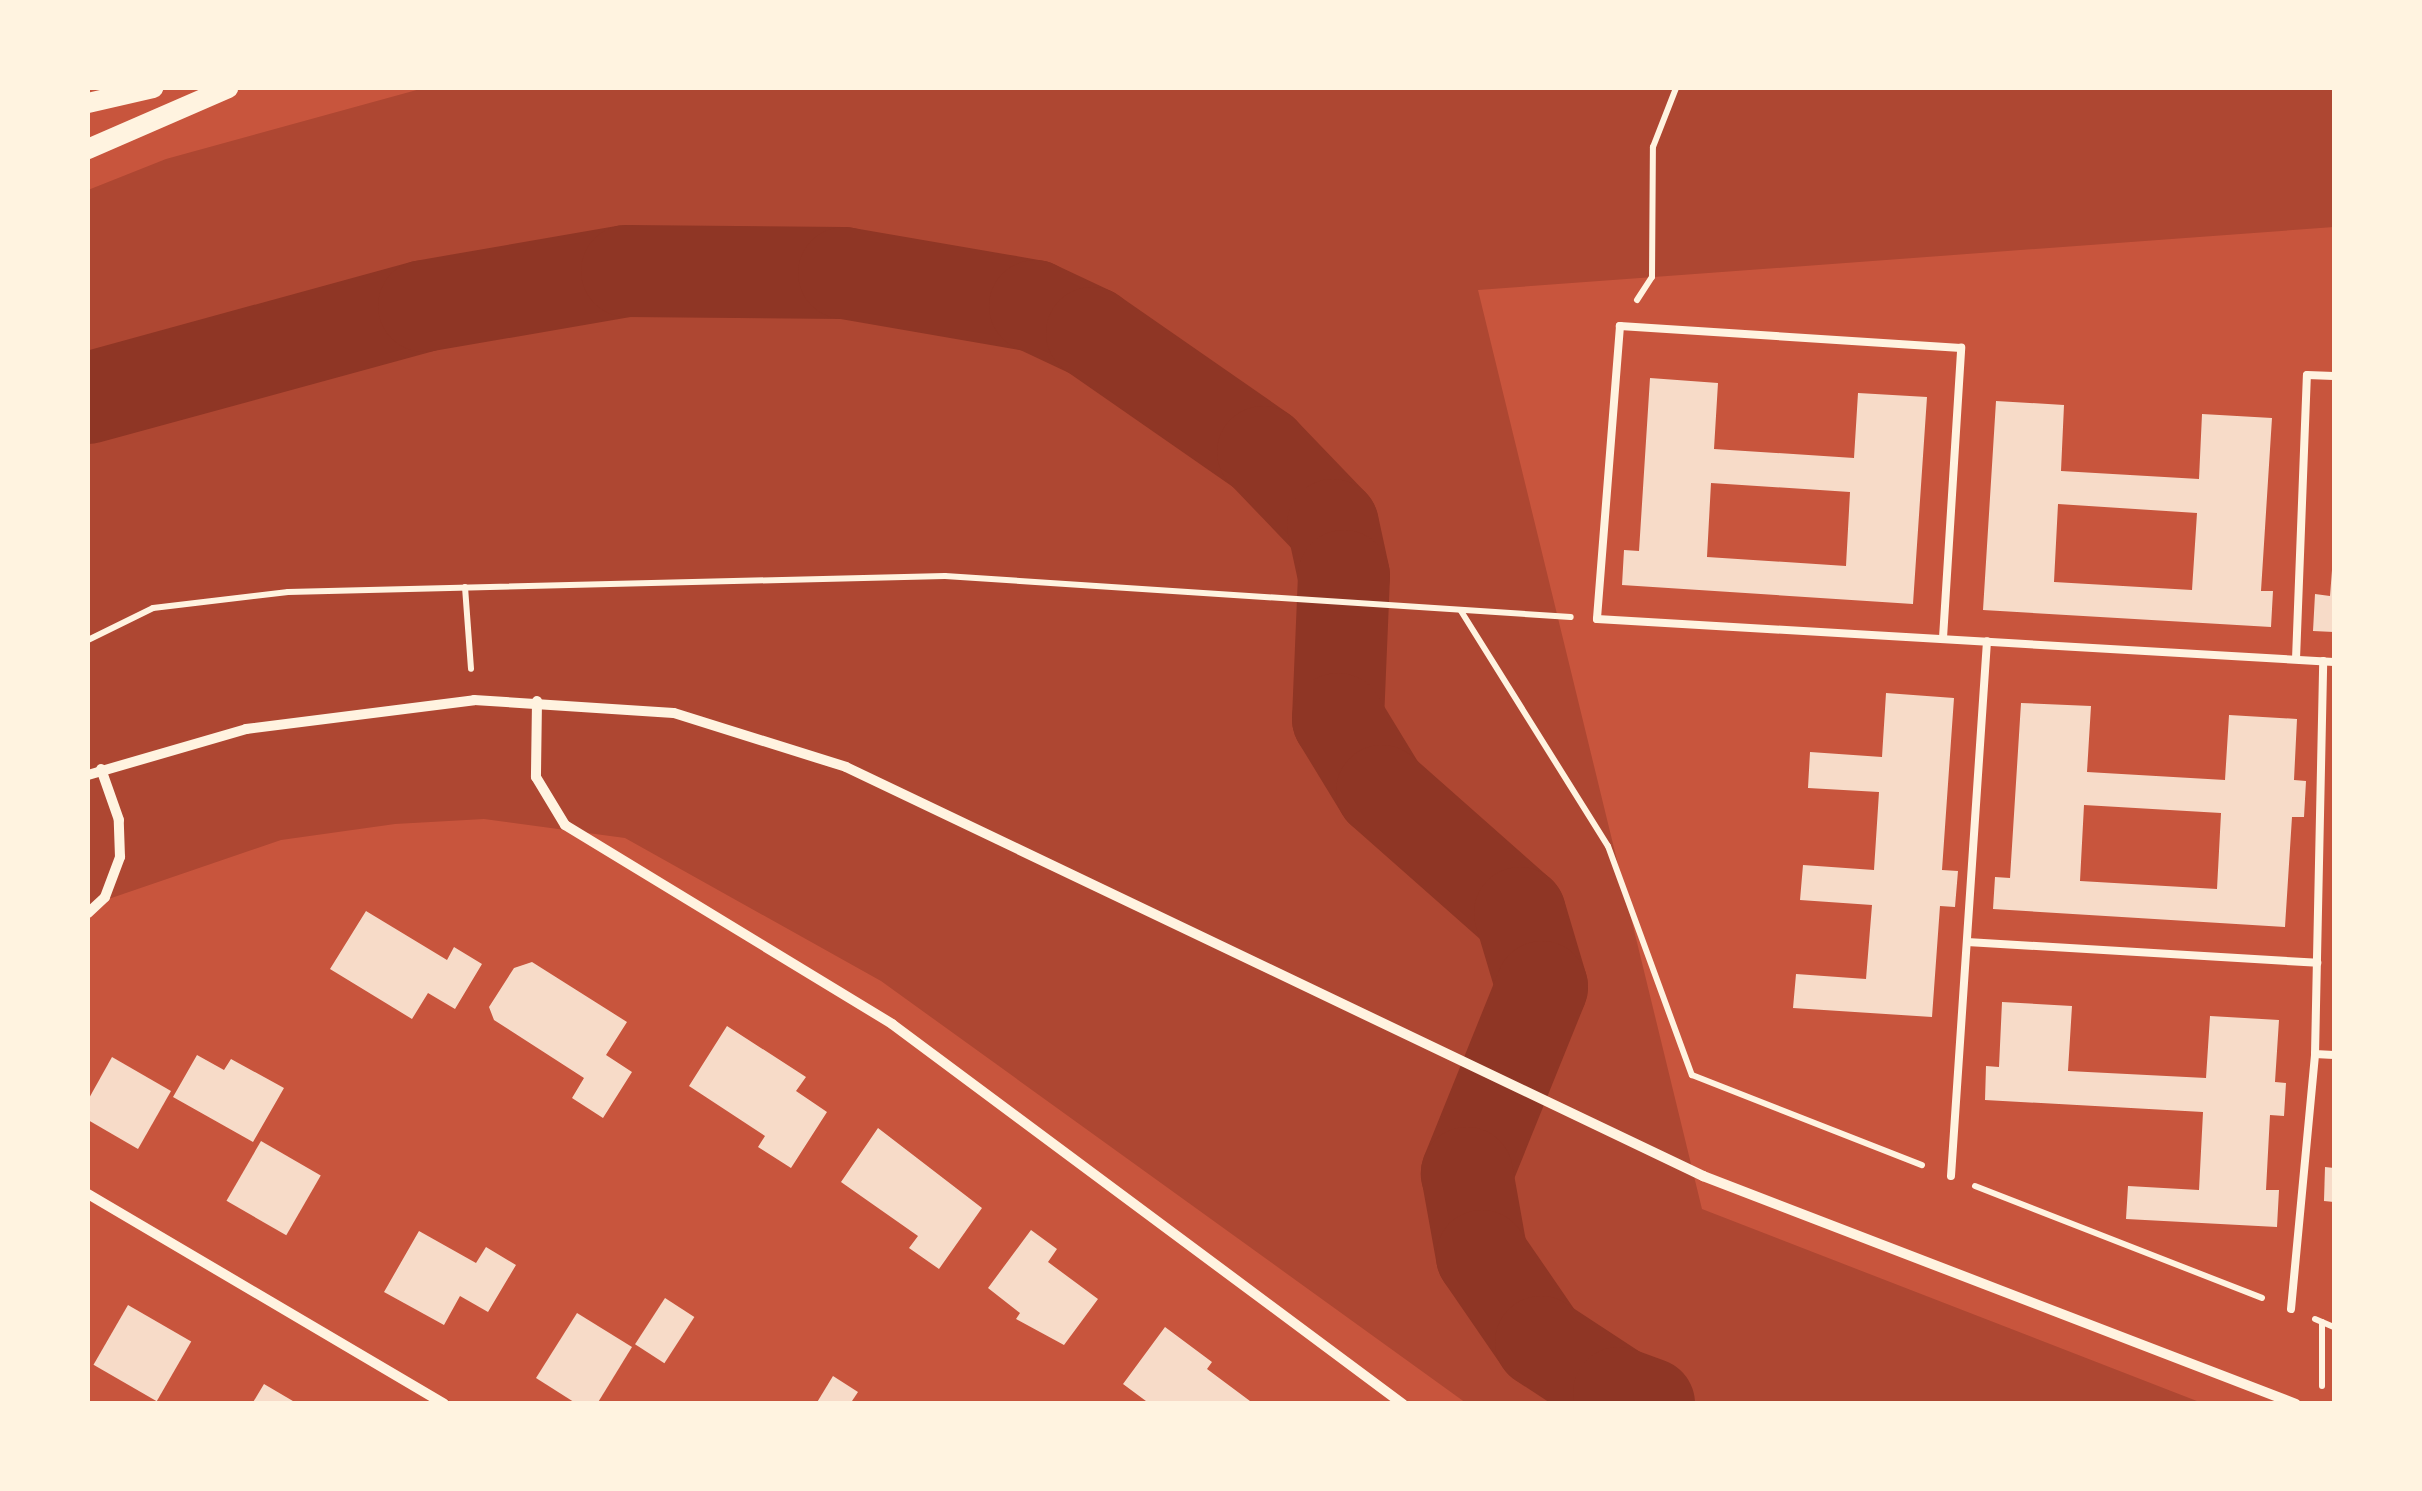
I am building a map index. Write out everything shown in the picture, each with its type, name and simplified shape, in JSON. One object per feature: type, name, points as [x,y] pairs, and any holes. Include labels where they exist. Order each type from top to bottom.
[{"type":"main road","points":[[88,103],[153,88]]},
{"type":"main road","points":[[88,149],[228,88]]},
{"type":"street","points":[[88,775],[246,729],[474,700],[537,701],[674,713],[846,767],[1544,1104],[1703,1176],[2296,1404]]},
{"type":"street","points":[[537,701],[536,776],[566,825],[892,1024],[1403,1404]]},
{"type":"street","points":[[88,913],[105,896],[120,858],[118,820],[101,769]]},
{"type":"street","points":[[88,1194],[444,1404]]},
{"type":"lane","points":[[1943,638],[1961,348],[1620,326],[1597,618],[2334,662]]},
{"type":"lane","points":[[2296,659],[2307,375],[2334,376]]},
{"type":"lane","points":[[1951,1176],[1987,641]]},
{"type":"lane","points":[[2291,1310],[2315,1054],[2323,662]]},
{"type":"lane","points":[[1967,942],[2317,963]]},
{"type":"lane","points":[[2315,1054],[2334,1055]]},
{"type":"path","points":[[1620,326],[1652,277],[1653,147],[1676,88]]},
{"type":"path","points":[[88,640],[153,608],[288,592],[945,576],[1296,602],[1597,618]]},
{"type":"path","points":[[465,587],[474,700]]},
{"type":"path","points":[[1460,610],[1608,846],[1692,1075],[2334,1327]]},
{"type":"path","points":[[2322,1322],[2322,1404]]},
{"type":"shaded area","points":[[424,88],[2334,88],[2334,227],[1478,290],[1702,1209],[2202,1403],[1466,1403],[881,981],[625,838],[484,819],[395,824],[281,840],[88,906],[88,190],[166,159]]},
{"type":"building","points":[[1650,378],[1718,383],[1714,449],[1854,458],[1858,393],[1927,397],[1913,604],[1622,585],[1624,550],[1639,551]],"holes":[[[1711,483],[1850,492],[1846,566],[1707,557]]]},
{"type":"building","points":[[1996,401],[2064,405],[2061,471],[2199,479],[2202,414],[2272,418],[2261,591],[2273,591],[2271,627],[1983,610]],"holes":[[[2058,504],[2197,513],[2192,590],[2054,582]]]},
{"type":"building","points":[[2332,570],[2334,632],[2313,631],[2315,594],[2330,596]]},
{"type":"building","points":[[1886,693],[1954,698],[1942,870],[1958,871],[1955,907],[1940,906],[1932,1017],[1793,1008],[1796,974],[1866,979],[1872,905],[1800,900],[1803,865],[1874,870],[1879,792],[1808,788],[1810,752],[1882,757]]},
{"type":"building","points":[[2021,703],[2091,706],[2087,772],[2225,780],[2229,715],[2297,719],[2294,780],[2306,781],[2304,817],[2292,817],[2285,927],[1993,909],[1995,877],[2010,878]],"holes":[[[2084,805],[2221,813],[2217,889],[2080,881]]]},
{"type":"building","points":[[366,911],[447,960],[454,947],[482,964],[455,1009],[428,993],[412,1019],[330,969]]},
{"type":"building","points":[[532,962],[627,1022],[606,1055],[632,1072],[603,1118],[572,1098],[584,1078],[494,1020],[489,1007],[514,968]]},
{"type":"building","points":[[2002,1002],[2072,1006],[2068,1071],[2206,1078],[2210,1016],[2279,1020],[2275,1082],[2286,1083],[2284,1116],[2270,1115],[2266,1190],[2279,1190],[2277,1227],[2126,1219],[2128,1186],[2199,1190],[2203,1112],[1985,1100],[1986,1066],[1999,1067]]},
{"type":"building","points":[[727,1026],[806,1077],[796,1091],[827,1112],[791,1168],[758,1147],[765,1136],[689,1086]]},
{"type":"building","points":[[197,1055],[224,1070],[231,1059],[284,1088],[253,1142],[173,1097]]},
{"type":"building","points":[[112,1057],[171,1091],[138,1149],[88,1120],[88,1100]]},
{"type":"building","points":[[878,1128],[982,1208],[939,1269],[909,1248],[918,1236],[841,1182]]},
{"type":"building","points":[[261,1141],[321,1176],[286,1235],[226,1201]]},
{"type":"building","points":[[2325,1167],[2334,1168],[2334,1202],[2324,1201]]},
{"type":"building","points":[[1031,1230],[1057,1249],[1048,1262],[1098,1299],[1064,1345],[1016,1319],[1020,1313],[988,1288]]},
{"type":"building","points":[[419,1231],[476,1263],[486,1247],[516,1265],[488,1312],[460,1296],[444,1325],[384,1292]]},
{"type":"building","points":[[665,1298],[694,1317],[664,1363],[635,1344]]},
{"type":"building","points":[[128,1305],[191,1342],[157,1401],[94,1365]]},
{"type":"building","points":[[577,1313],[632,1347],[597,1404],[577,1404],[536,1378]]},
{"type":"building","points":[[1165,1327],[1212,1362],[1207,1369],[1254,1404],[1150,1404],[1123,1384]]},
{"type":"building","points":[[833,1376],[858,1392],[850,1404],[816,1404]]},
{"type":"building","points":[[264,1384],[298,1404],[252,1404]]},
{"type":"waterway","points":[[88,398],[424,306],[627,271],[844,273],[1035,306],[1092,333],[1263,452],[1333,525],[1344,576],[1338,719],[1382,791],[1520,913],[1542,987],[1467,1173],[1482,1256],[1541,1342],[1619,1393],[1649,1404]]}]
